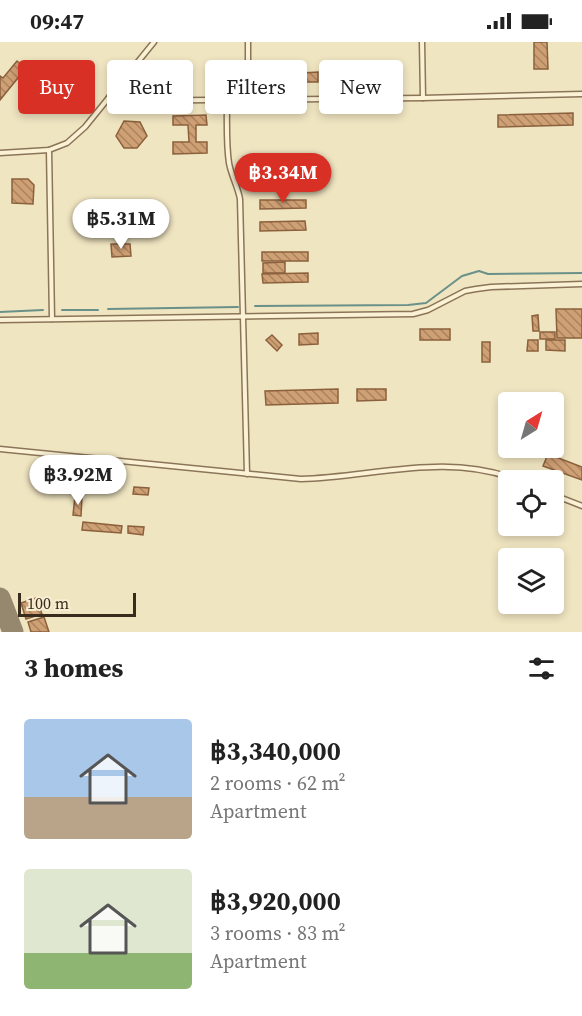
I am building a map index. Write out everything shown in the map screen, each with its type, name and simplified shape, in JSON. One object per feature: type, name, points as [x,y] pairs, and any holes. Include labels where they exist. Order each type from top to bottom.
[{"type":"lane","points":[[139,60],[154,42]]},
{"type":"lane","points":[[248,42],[248,60]]},
{"type":"lane","points":[[422,42],[423,98]]},
{"type":"lane","points":[[307,99],[582,94]]},
{"type":"lane","points":[[0,153],[49,150],[66,143],[85,128],[107,100]]},
{"type":"lane","points":[[227,114],[230,167],[239,189],[240,199],[247,474]]},
{"type":"lane","points":[[49,150],[52,319]]},
{"type":"lane","points":[[0,321],[412,314],[429,310],[465,291],[476,289],[582,284]]},
{"type":"lane","points":[[0,449],[301,479],[446,466],[498,474]]},
{"type":"lane","points":[[564,499],[582,506]]},
{"type":"building","points":[[534,42],[547,42],[548,69],[534,69]]},
{"type":"building","points":[[18,62],[18,78],[0,100],[0,76],[3,78]]},
{"type":"building","points":[[318,72],[318,82],[307,82],[307,73]]},
{"type":"building","points":[[573,113],[573,125],[498,127],[498,115]]},
{"type":"building","points":[[206,115],[207,125],[196,125],[196,142],[207,142],[207,153],[173,154],[173,142],[189,142],[188,125],[173,125],[173,116]]},
{"type":"building","points":[[124,121],[140,122],[147,136],[137,148],[124,148],[116,136]]},
{"type":"building","points":[[12,179],[28,179],[34,185],[33,204],[12,203]]},
{"type":"building","points":[[260,200],[306,200],[306,208],[260,209]]},
{"type":"building","points":[[129,206],[130,226],[111,226],[110,207]]},
{"type":"building","points":[[305,221],[306,230],[260,231],[260,222]]},
{"type":"building","points":[[111,244],[130,244],[131,256],[112,257]]},
{"type":"building","points":[[262,252],[308,252],[308,261],[262,261]]},
{"type":"building","points":[[285,262],[285,273],[263,273],[263,263]]},
{"type":"building","points":[[308,273],[308,282],[263,283],[262,274]]},
{"type":"building","points":[[556,309],[582,309],[582,338],[557,338]]},
{"type":"building","points":[[538,315],[539,331],[533,331],[532,316]]},
{"type":"building","points":[[420,329],[450,329],[450,340],[420,340]]},
{"type":"building","points":[[540,332],[555,332],[555,339],[540,339]]},
{"type":"building","points":[[318,333],[318,344],[299,345],[299,334]]},
{"type":"building","points":[[272,335],[282,345],[277,351],[266,340]]},
{"type":"building","points":[[528,340],[538,340],[538,351],[527,351]]},
{"type":"building","points":[[546,340],[565,340],[565,351],[546,350]]},
{"type":"building","points":[[482,342],[490,342],[490,362],[482,362]]},
{"type":"building","points":[[338,389],[338,403],[266,405],[265,391]]},
{"type":"building","points":[[357,389],[386,389],[386,400],[357,401]]},
{"type":"building","points":[[546,458],[558,458],[582,467],[582,480],[564,474],[564,470],[554,470],[543,466]]},
{"type":"building","points":[[134,487],[149,488],[148,495],[133,494]]},
{"type":"building","points":[[75,496],[82,496],[81,516],[73,515]]},
{"type":"building","points":[[83,522],[122,526],[121,533],[82,530]]},
{"type":"building","points":[[128,526],[144,527],[143,535],[128,533]]},
{"type":"building","points":[[36,598],[42,614],[26,619],[21,603]]},
{"type":"building","points":[[44,617],[49,632],[31,632],[28,622]]},
{"type":"waterway","points":[[255,306],[408,305],[426,303],[462,276],[479,271],[488,274],[582,273]]},
{"type":"waterway","points":[[108,309],[238,307]]},
{"type":"waterway","points":[[0,312],[43,310]]},
{"type":"waterway","points":[[62,310],[98,310]]},
{"type":"taxiway","points":[[0,598],[13,632]]}]
